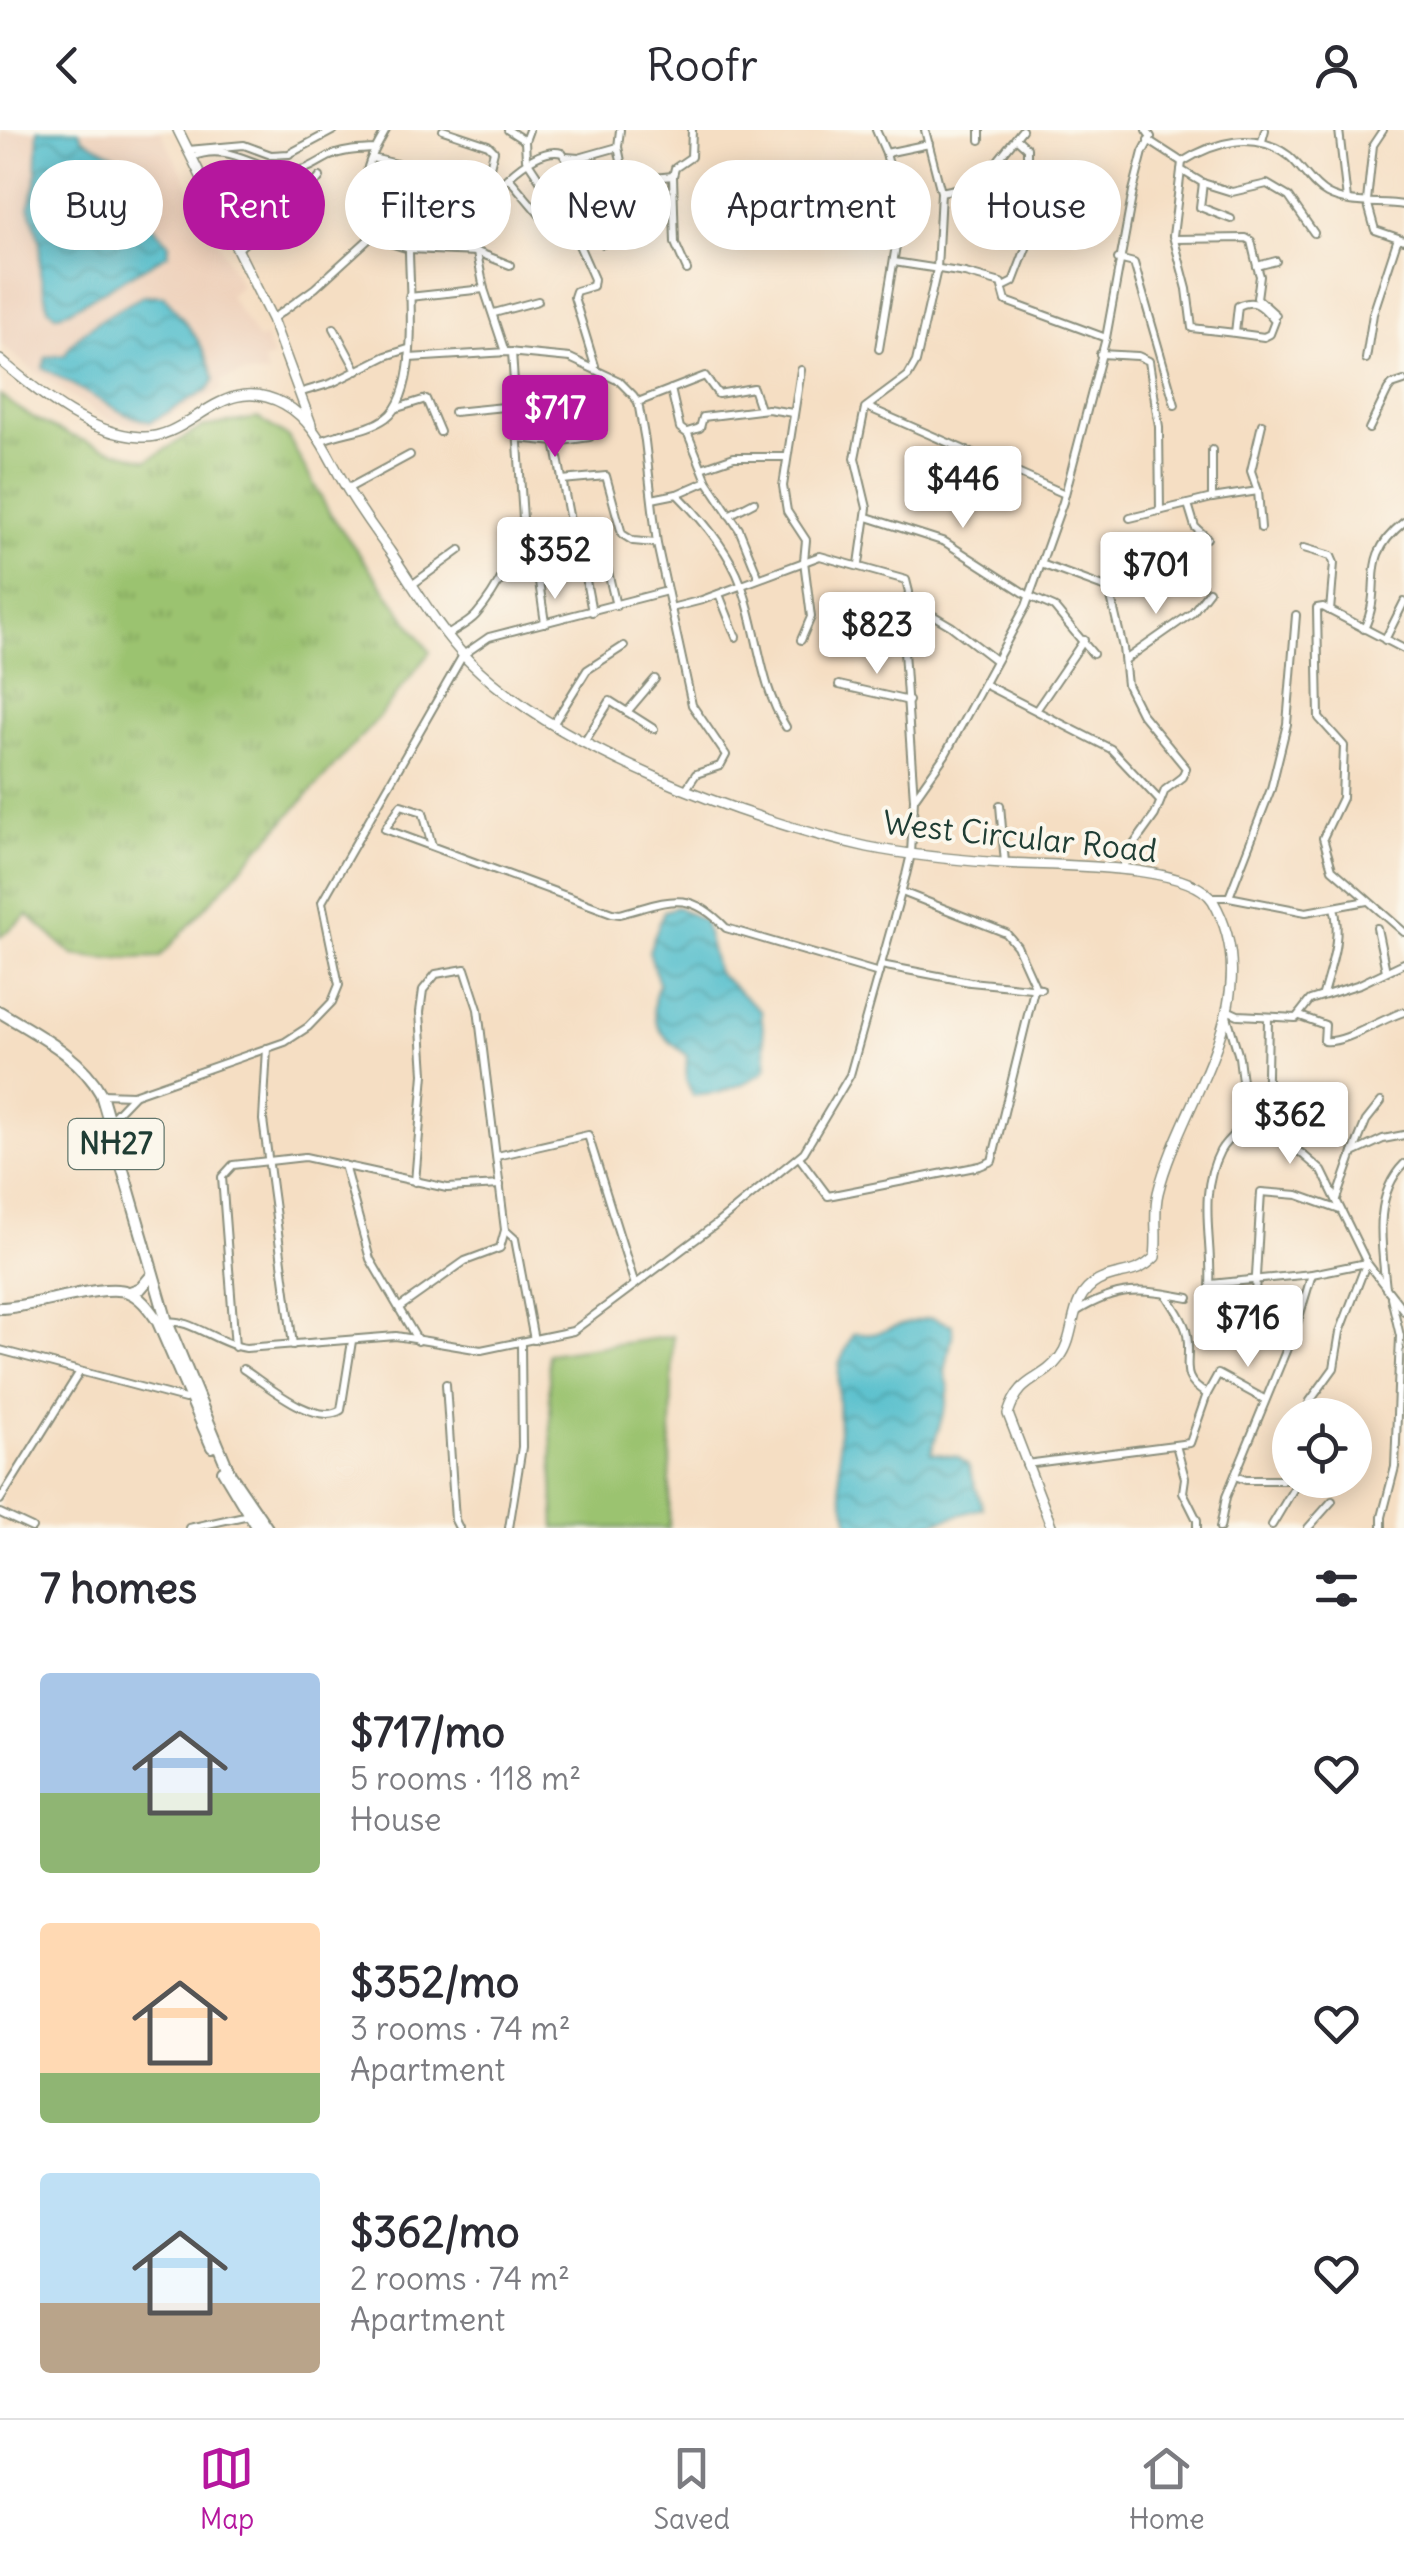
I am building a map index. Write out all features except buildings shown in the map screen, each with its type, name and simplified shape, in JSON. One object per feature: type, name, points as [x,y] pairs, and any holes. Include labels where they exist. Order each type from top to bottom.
[{"type":"highway","name":"NH27","points":[[0,1012],[88,1071],[101,1094],[168,1322],[230,1474],[267,1528]]},
{"type":"highway","points":[[0,1308],[44,1304],[107,1290],[130,1292],[141,1288],[152,1274]]},
{"type":"highway","points":[[130,1292],[156,1320],[230,1486],[258,1528]]},
{"type":"street","points":[[178,130],[193,160]]},
{"type":"street","points":[[190,154],[244,145],[271,155],[289,154],[334,130]]},
{"type":"street","points":[[380,160],[371,158],[386,130]]},
{"type":"street","points":[[443,130],[488,145],[494,152],[492,160]]},
{"type":"street","points":[[508,130],[525,141]]},
{"type":"street","points":[[529,130],[526,160],[571,227],[594,278],[593,286],[576,291],[574,297],[596,368]]},
{"type":"street","points":[[620,130],[621,160]]},
{"type":"street","points":[[686,270],[675,243],[673,176],[675,168],[691,157],[692,130]]},
{"type":"street","points":[[876,130],[886,153],[901,216],[879,349]]},
{"type":"street","points":[[980,130],[980,140]]},
{"type":"street","points":[[942,192],[979,184],[1022,130]]},
{"type":"street","points":[[1262,141],[1265,130]]},
{"type":"street","points":[[1340,130],[1348,200]]},
{"type":"street","points":[[1366,359],[1374,314],[1401,239],[1375,230],[1368,202],[1373,145],[1383,130]]},
{"type":"street","points":[[860,564],[867,517],[855,458],[867,408],[908,376],[916,362],[936,270],[942,192],[929,131]]},
{"type":"street","points":[[1150,134],[1203,183],[1232,192],[1268,184],[1289,197],[1314,233]]},
{"type":"street","points":[[914,798],[945,755],[984,684],[1041,564],[1065,494],[1106,338],[1118,260],[1150,134]]},
{"type":"street","points":[[1235,333],[1235,313],[1246,302],[1258,303],[1276,322],[1264,337],[1192,328],[1174,240],[1181,166],[1212,144],[1242,138],[1262,141],[1286,152],[1328,196],[1404,205]]},
{"type":"street","points":[[1017,139],[1028,153],[1025,160]]},
{"type":"street","points":[[886,153],[929,144]]},
{"type":"street","points":[[511,176],[526,160],[552,150],[564,157],[579,158],[618,148]]},
{"type":"street","points":[[190,154],[214,150],[282,171],[296,171],[312,168],[347,151],[375,149]]},
{"type":"street","points":[[1203,183],[1200,207],[1230,219]]},
{"type":"street","points":[[511,186],[531,207]]},
{"type":"street","points":[[1174,240],[1251,241],[1260,276],[1256,296],[1276,315]]},
{"type":"street","points":[[237,250],[272,319],[312,426]]},
{"type":"street","points":[[272,319],[356,250]]},
{"type":"street","points":[[320,441],[365,429],[396,408],[410,358],[409,250]]},
{"type":"street","points":[[442,250],[474,251],[510,266]]},
{"type":"street","points":[[1003,287],[1013,282],[1025,250]]},
{"type":"street","points":[[449,634],[474,618],[494,590],[520,538],[523,519],[508,352],[474,251]]},
{"type":"street","points":[[1118,260],[1134,263],[1175,406]]},
{"type":"street","points":[[894,262],[1000,283],[1006,301],[1106,338]]},
{"type":"street","points":[[1258,266],[1276,262]]},
{"type":"street","points":[[409,297],[484,289]]},
{"type":"street","points":[[494,313],[538,302]]},
{"type":"street","points":[[334,328],[356,372]]},
{"type":"street","points":[[0,360],[73,414],[99,427],[140,437],[166,432],[229,398],[262,396],[285,404],[302,392],[410,348]]},
{"type":"street","points":[[410,358],[508,352],[570,358],[619,381],[638,402],[657,544],[692,705],[726,755],[720,766],[696,774],[686,790]]},
{"type":"street","points":[[1100,354],[1138,356],[1149,361],[1159,426],[1160,510]]},
{"type":"street","points":[[801,370],[786,457],[784,502],[804,534],[812,617],[801,640]]},
{"type":"street","points":[[638,402],[708,376],[718,394],[754,388],[760,410]]},
{"type":"street","points":[[1370,429],[1388,390],[1404,381]]},
{"type":"street","points":[[670,388],[678,425],[687,432],[707,480],[738,528],[758,576]]},
{"type":"street","points":[[454,412],[538,398],[568,401],[599,397]]},
{"type":"street","points":[[396,408],[426,399],[440,432]]},
{"type":"street","name":"West Circular Road","points":[[285,404],[312,426],[347,489],[464,655],[506,692],[585,741],[686,790],[806,832],[911,854],[1005,864],[1123,869],[1176,878],[1196,885],[1211,897]]},
{"type":"street","points":[[867,408],[1065,494]]},
{"type":"street","points":[[687,432],[698,430],[703,417],[760,410],[793,413]]},
{"type":"street","points":[[1261,528],[1258,491],[1251,471],[1262,424]]},
{"type":"street","points":[[518,438],[554,442],[590,437]]},
{"type":"street","points":[[520,538],[572,531],[554,442]]},
{"type":"street","points":[[1212,450],[1212,498]]},
{"type":"street","points":[[347,489],[410,455]]},
{"type":"street","points":[[702,468],[734,457],[786,457]]},
{"type":"street","points":[[562,480],[608,478],[624,538],[657,544]]},
{"type":"street","points":[[652,499],[677,494],[707,480]]},
{"type":"street","points":[[1130,518],[1258,491]]},
{"type":"street","points":[[677,494],[718,542],[741,583],[756,652],[773,706],[786,727]]},
{"type":"street","points":[[729,515],[754,502]]},
{"type":"street","points":[[1188,504],[1196,527],[1207,538]]},
{"type":"street","points":[[867,517],[944,542],[1029,596],[1054,607],[1093,654]]},
{"type":"street","points":[[1364,628],[1373,600],[1374,558],[1380,545],[1404,522]]},
{"type":"street","points":[[580,548],[592,612]]},
{"type":"street","points":[[1304,548],[1331,556],[1334,563],[1330,611]]},
{"type":"street","points":[[413,584],[460,550]]},
{"type":"street","points":[[168,1322],[180,1320],[235,1346],[293,1346],[396,1336],[481,1350],[573,1330],[799,1157],[850,1075],[911,854],[914,798],[903,616],[906,580],[826,556],[671,608]]},
{"type":"street","points":[[605,560],[616,606]]},
{"type":"street","points":[[1041,564],[1109,589],[1127,686],[1141,713],[1186,768],[1182,777],[1165,790],[1155,815],[1127,854],[1123,869]]},
{"type":"street","points":[[538,575],[545,624]]},
{"type":"street","points":[[101,1094],[134,1095],[294,1038],[308,1028],[336,994],[338,972],[322,902],[464,655],[488,637],[667,590]]},
{"type":"street","points":[[1125,660],[1200,606],[1209,590]]},
{"type":"street","points":[[719,594],[736,637]]},
{"type":"street","points":[[907,600],[951,626],[994,660]]},
{"type":"street","points":[[1385,640],[1404,602]]},
{"type":"street","points":[[1404,650],[1323,607],[1316,611],[1319,718],[1344,746],[1342,798],[1323,838],[1332,870],[1404,932]]},
{"type":"street","points":[[862,610],[903,616]]},
{"type":"street","points":[[1228,897],[1271,789],[1286,724],[1296,615]]},
{"type":"street","points":[[1037,709],[1084,640]]},
{"type":"street","points":[[554,723],[587,670],[624,646]]},
{"type":"street","points":[[627,712],[656,679]]},
{"type":"street","points":[[984,684],[1111,749],[1160,801]]},
{"type":"street","points":[[839,685],[910,700]]},
{"type":"street","points":[[585,741],[610,701],[654,729]]},
{"type":"street","points":[[1000,804],[1005,864]]},
{"type":"street","points":[[432,846],[423,812],[402,805],[386,830],[612,913],[685,899],[712,912],[726,928],[880,969],[1038,989]]},
{"type":"street","points":[[799,1157],[828,1196],[992,1161],[1038,989],[1006,933],[902,892]]},
{"type":"street","points":[[1052,1528],[1008,1414],[1022,1386],[1058,1360],[1067,1345],[1081,1296],[1100,1280],[1137,1272],[1156,1256],[1156,1196],[1218,1048],[1226,1010],[1231,959],[1211,897],[1306,912],[1369,900]]},
{"type":"street","points":[[1323,994],[1338,924],[1334,907]]},
{"type":"street","points":[[1376,928],[1386,971]]},
{"type":"street","points":[[1300,1016],[1310,1000],[1360,984],[1404,963]]},
{"type":"street","points":[[400,1307],[465,1261],[500,1248],[506,1230],[478,1009],[470,974],[465,969],[436,974],[423,990],[420,1012],[424,1074],[415,1182]]},
{"type":"street","points":[[1226,1010],[1268,1017],[1300,1016],[1325,1025],[1324,1042],[1339,1042],[1374,1022],[1404,1012]]},
{"type":"street","points":[[1226,1010],[1240,1057],[1247,1122]]},
{"type":"street","points":[[1266,1133],[1268,1017]]},
{"type":"street","points":[[268,1048],[263,1120],[293,1346]]},
{"type":"street","points":[[110,1120],[134,1095]]},
{"type":"street","points":[[1336,1200],[1366,1121],[1381,1102]]},
{"type":"street","points":[[1247,1122],[1301,1152],[1322,1171],[1367,1262],[1404,1312]]},
{"type":"street","points":[[1209,1299],[1206,1205],[1210,1180],[1221,1148],[1247,1122]]},
{"type":"street","points":[[497,1156],[588,1135],[635,1285]]},
{"type":"street","points":[[1353,1153],[1383,1139],[1404,1136]]},
{"type":"street","points":[[235,1346],[222,1176],[232,1166],[305,1157],[447,1188],[500,1185]]},
{"type":"street","points":[[1382,1528],[1395,1468],[1400,1336],[1388,1293],[1382,1215],[1394,1175],[1404,1164]]},
{"type":"street","points":[[344,1165],[370,1258],[418,1341]]},
{"type":"street","points":[[1262,1316],[1255,1298],[1259,1199],[1263,1190],[1298,1195],[1341,1210]]},
{"type":"street","points":[[506,1230],[515,1239],[534,1340]]},
{"type":"street","points":[[1211,1284],[1312,1274],[1367,1262]]},
{"type":"street","points":[[1312,1398],[1334,1368],[1340,1332],[1367,1262]]},
{"type":"street","points":[[1220,1528],[1226,1497],[1297,1324],[1312,1274]]},
{"type":"street","points":[[1074,1313],[1120,1290],[1189,1298]]},
{"type":"street","points":[[1166,1293],[1187,1335],[1188,1378],[1195,1388],[1207,1394]]},
{"type":"street","points":[[242,1369],[306,1410],[322,1416],[334,1415],[341,1410],[352,1341]]},
{"type":"street","points":[[510,1528],[522,1448],[521,1343]]},
{"type":"street","points":[[0,1350],[192,1402]]},
{"type":"street","points":[[32,1528],[2,1513],[2,1499],[79,1373]]},
{"type":"street","points":[[1025,1464],[1193,1441],[1207,1394],[1218,1374],[1264,1399]]},
{"type":"street","points":[[446,1384],[455,1520],[459,1528]]},
{"type":"street","points":[[1176,1445],[1184,1478],[1182,1492],[1197,1520],[1197,1528]]},
{"type":"street","points":[[1236,1476],[1272,1481]]},
{"type":"street","points":[[1272,1526],[1288,1498]]},
{"type":"street","points":[[1308,1528],[1332,1501]]},
{"type":"street","points":[[189,1528],[250,1515]]},
{"type":"shaded area","points":[[0,130],[160,130],[183,174],[183,250],[222,250],[241,286],[229,295],[258,340],[265,338],[273,357],[263,361],[269,375],[241,374],[221,381],[222,390],[147,428],[107,419],[0,344]]},
{"type":"green space","points":[[0,395],[52,427],[89,443],[148,460],[202,427],[258,418],[288,437],[329,512],[430,652],[379,717],[160,957],[104,959],[73,955],[28,915],[0,937]]},
{"type":"green space","points":[[673,1336],[669,1528],[555,1528],[548,1354]]},
{"type":"water","points":[[38,130],[79,130],[83,139],[119,160],[37,160]]},
{"type":"water","points":[[163,237],[169,244],[168,254],[55,315],[48,308],[40,273],[40,250],[163,250]]},
{"type":"water","points":[[145,295],[164,296],[180,315],[201,346],[214,380],[208,390],[150,422],[125,414],[43,368],[46,357],[65,355],[88,328]]},
{"type":"water","points":[[677,907],[704,921],[717,972],[761,1011],[767,1067],[761,1074],[718,1093],[693,1096],[686,1080],[687,1055],[669,1041],[655,1016],[659,984],[649,951],[664,911]]},
{"type":"water","points":[[932,1318],[952,1325],[953,1331],[945,1373],[949,1387],[946,1405],[931,1453],[958,1457],[968,1465],[983,1508],[915,1528],[850,1528],[840,1484],[839,1364],[853,1334],[874,1334]]}]
